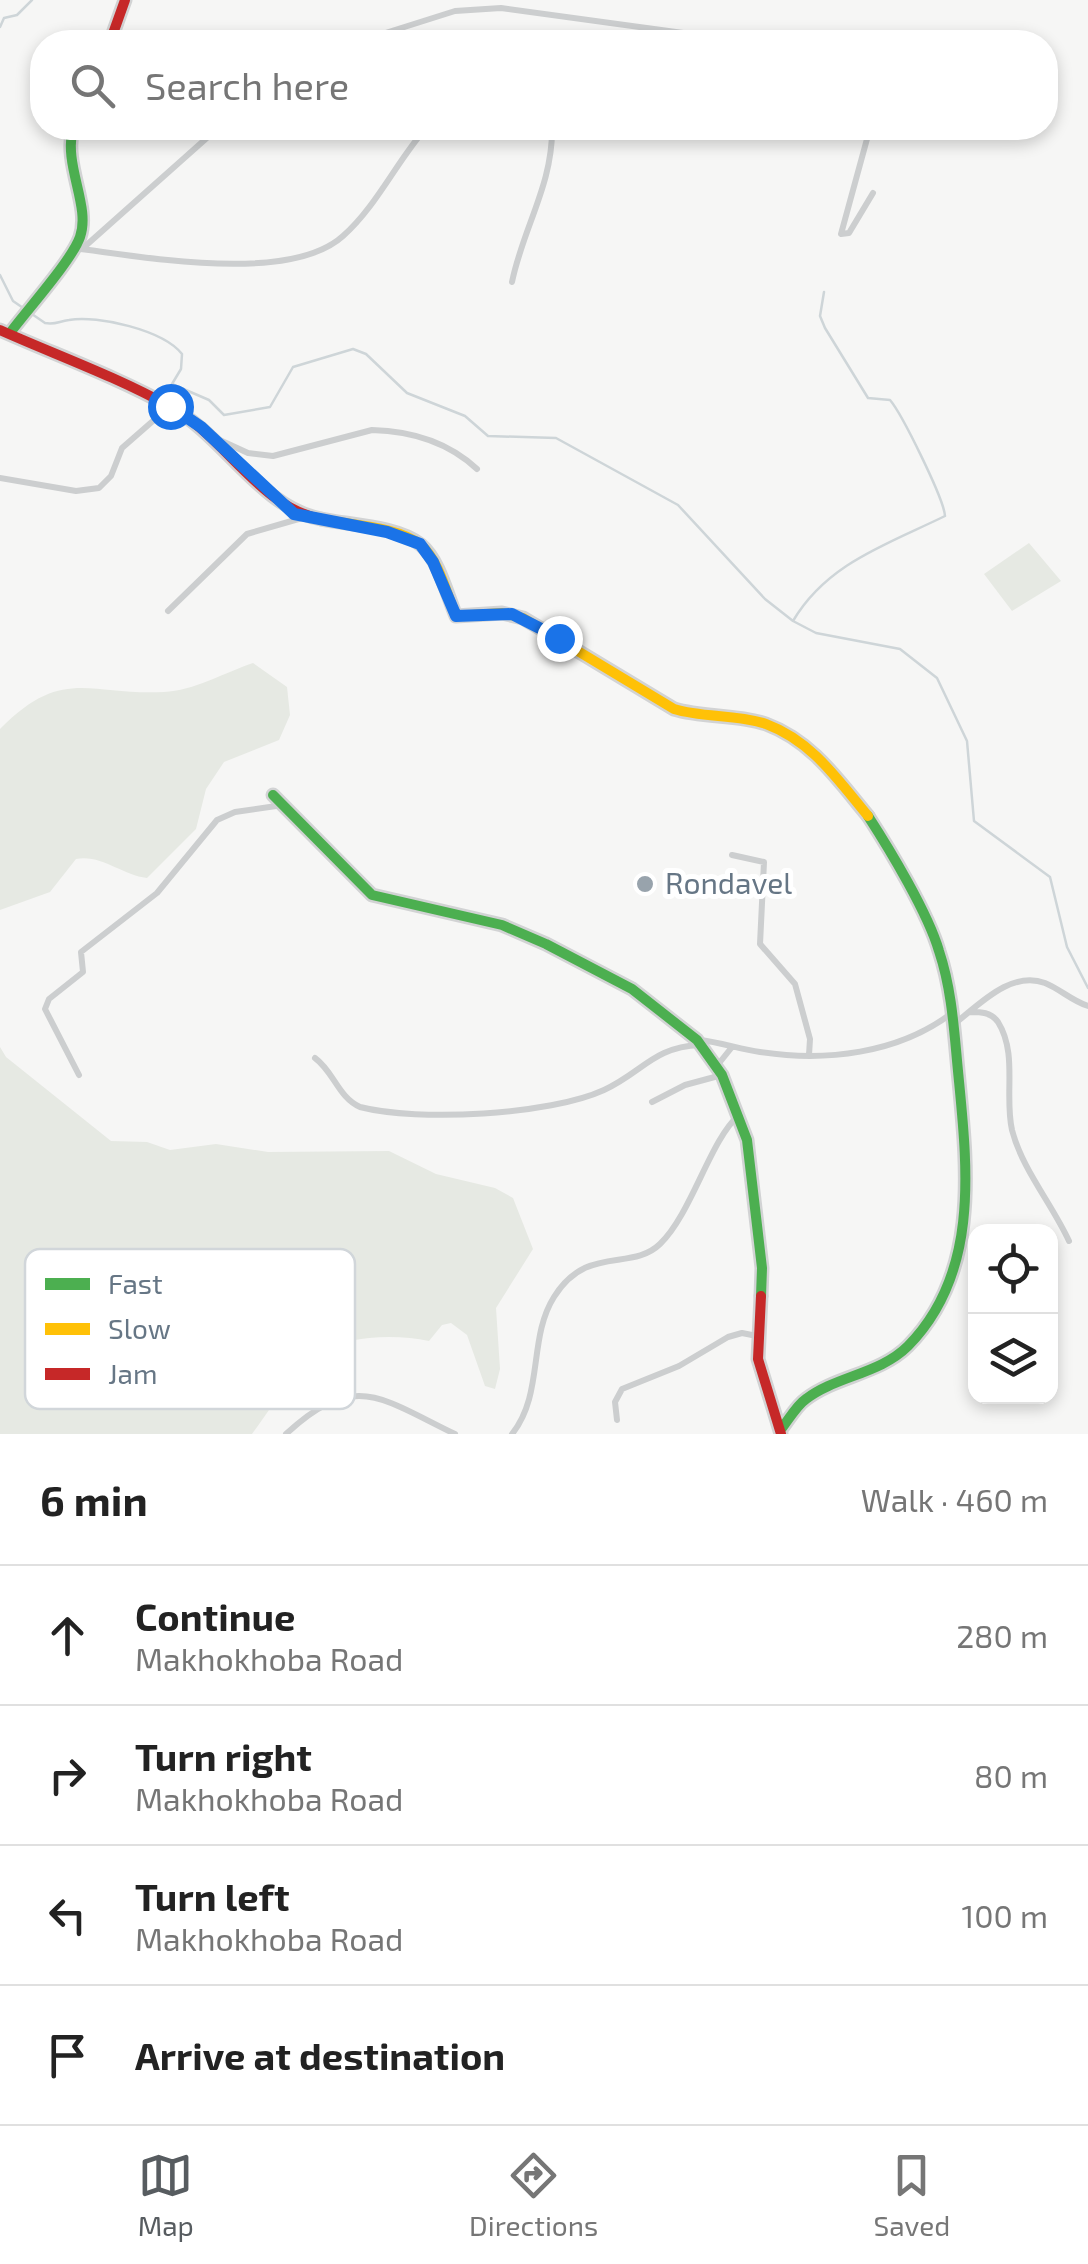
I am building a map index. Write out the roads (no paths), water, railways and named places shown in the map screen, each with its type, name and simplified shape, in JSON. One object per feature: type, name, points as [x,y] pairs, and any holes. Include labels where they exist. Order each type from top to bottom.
[{"type":"street","points":[[114,30],[125,0]]},
{"type":"street","points":[[399,30],[455,11],[501,8],[661,30]]},
{"type":"street","points":[[71,140],[67,153],[82,221],[78,249]]},
{"type":"street","points":[[204,140],[78,249],[5,331],[170,406],[210,436],[270,496],[302,518],[387,532],[420,544],[433,562],[456,616],[502,614],[523,618],[674,710],[699,717],[764,723],[812,750],[863,808],[928,920],[946,969],[952,1013],[968,1202],[959,1255],[943,1296],[908,1346],[890,1360],[805,1399],[781,1431]]},
{"type":"street","points":[[78,249],[235,262],[319,251],[339,240],[356,223],[415,140]]},
{"type":"street","points":[[512,282],[521,244],[547,183],[551,140]]},
{"type":"street","points":[[866,140],[843,212],[841,234],[850,233],[873,193]]},
{"type":"street","points":[[0,478],[76,491],[99,488],[112,476],[122,448],[170,406]]},
{"type":"street","points":[[210,436],[248,453],[273,456],[372,430],[388,430],[437,443],[477,468]]},
{"type":"street","points":[[168,611],[247,534],[302,518]]},
{"type":"street","points":[[273,795],[372,895],[502,925],[534,939],[632,989],[699,1042],[719,1071],[740,1114],[750,1155],[762,1268],[757,1336],[760,1368],[781,1431]]},
{"type":"street","points":[[79,1074],[45,1009],[50,999],[83,972],[82,952],[146,904],[217,820],[235,812],[285,805]]},
{"type":"street","points":[[732,854],[764,862],[760,944],[795,984],[810,1039],[809,1055]]},
{"type":"street","points":[[952,1026],[998,991],[1023,980],[1039,981],[1088,1006]]},
{"type":"street","points":[[970,1012],[990,1014],[1002,1031],[1009,1062],[1007,1097],[1012,1131],[1069,1240]]},
{"type":"street","points":[[314,1058],[330,1072],[346,1099],[360,1107],[480,1113],[599,1092],[667,1048],[699,1042],[841,1055],[921,1036],[952,1013]]},
{"type":"street","points":[[652,1102],[719,1071],[733,1046]]},
{"type":"street","points":[[512,1434],[530,1395],[543,1318],[555,1296],[588,1265],[640,1255],[660,1244],[711,1163],[728,1125],[740,1114]]},
{"type":"street","points":[[616,1420],[616,1402],[622,1389],[679,1366],[728,1337],[742,1333],[757,1336]]},
{"type":"street","points":[[355,1395],[392,1404],[455,1434]]},
{"type":"street","points":[[286,1434],[317,1409]]},
{"type":"waterway","points":[[0,27],[4,18],[17,15],[32,0]]},
{"type":"waterway","points":[[0,275],[13,301],[45,323],[81,319],[112,322],[146,331],[173,345],[182,354],[181,369],[172,384],[209,400],[224,415],[270,407],[293,367],[353,349],[366,354],[407,393],[465,416],[488,436],[556,438],[678,505],[765,599],[793,621],[816,633],[900,649],[937,678],[967,741],[974,821],[1050,877],[1067,947],[1088,988]]},
{"type":"waterway","points":[[793,621],[807,601],[841,570],[945,516],[896,408],[890,400],[868,398],[825,328],[820,316],[824,292]]},
{"type":"place","name":"Rondavel","points":[[645,884]]}]
